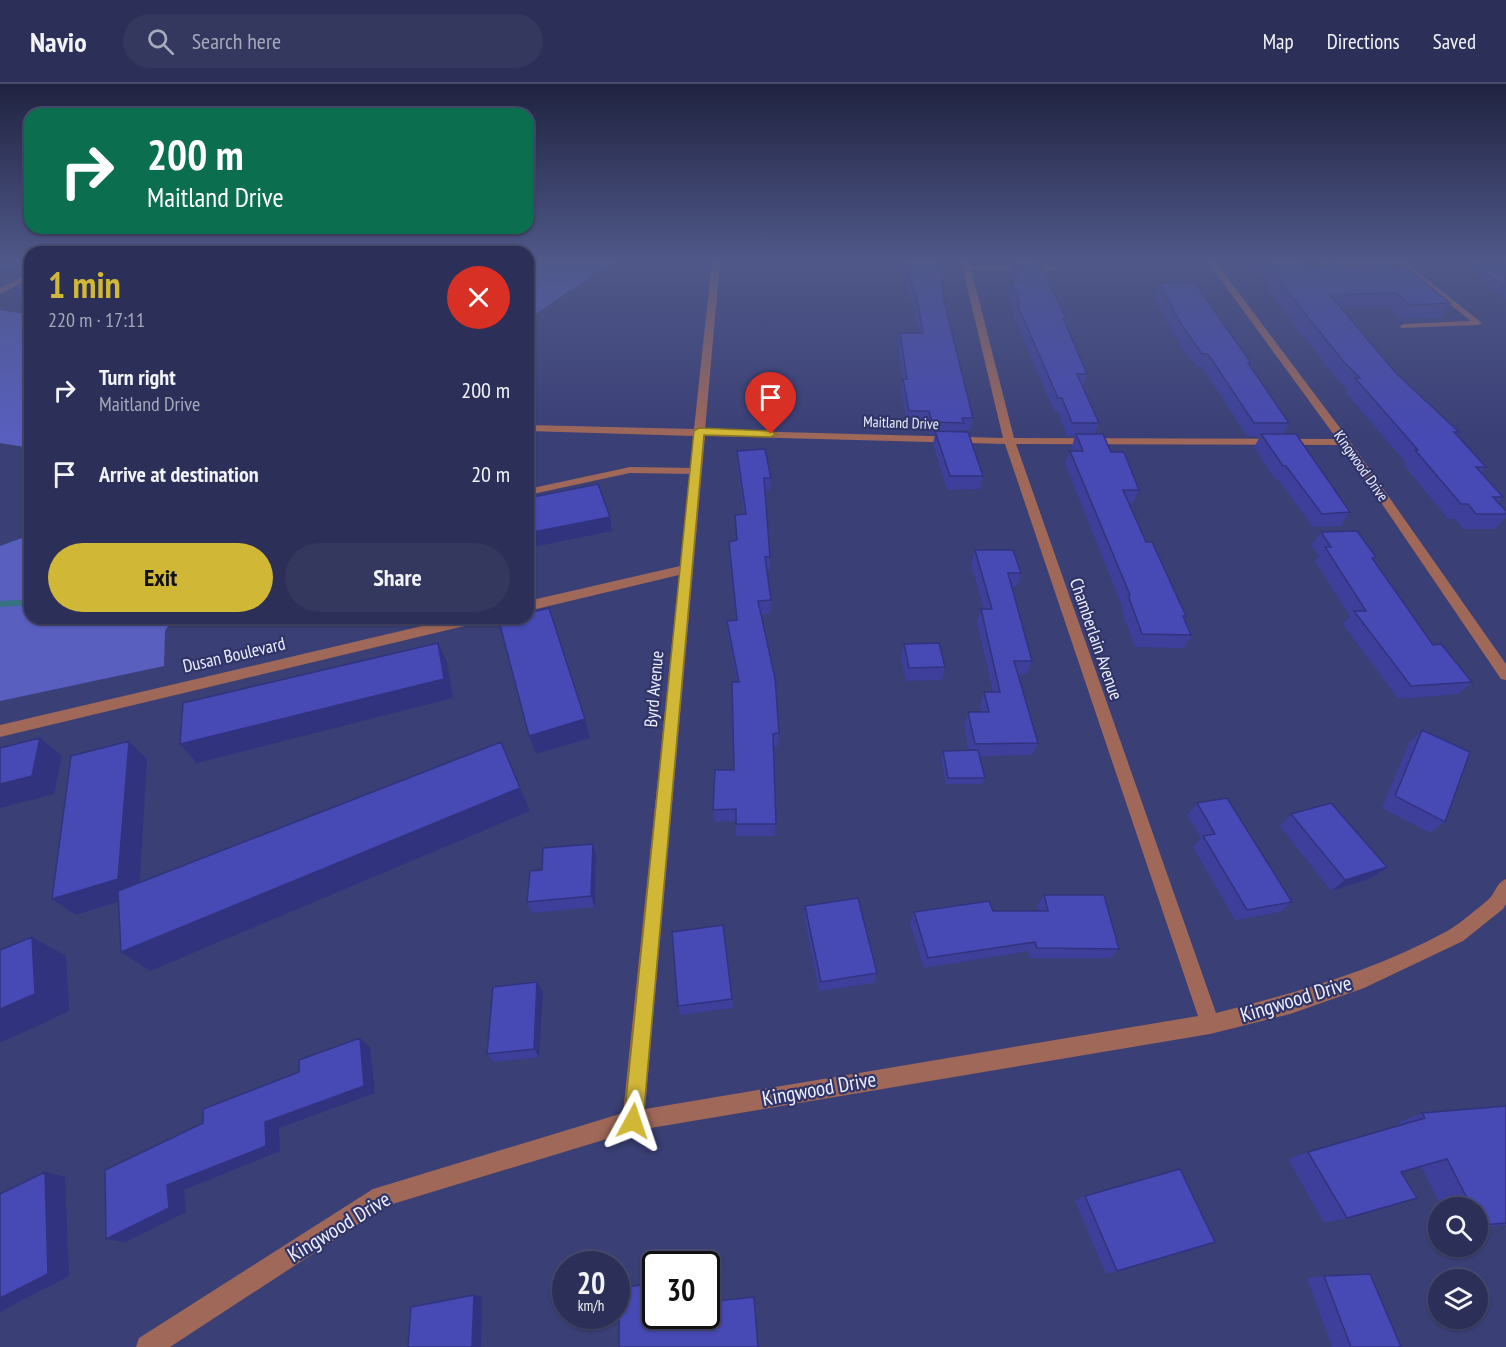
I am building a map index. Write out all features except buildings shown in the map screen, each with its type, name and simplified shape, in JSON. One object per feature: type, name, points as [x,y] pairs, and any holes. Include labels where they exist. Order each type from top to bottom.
[{"type":"street","name":"Byrd Avenue","points":[[633,1121],[710,320]]},
{"type":"street","name":"Chamberlain Avenue","points":[[979,320],[1009,441],[1210,1024]]},
{"type":"street","name":"Kingwood Drive","points":[[1255,320],[1345,442],[1506,675]]},
{"type":"street","name":"Maitland Drive","points":[[534,428],[1009,441],[1345,442]]},
{"type":"street","points":[[534,605],[685,569]]},
{"type":"street","name":"Dusan Boulevard","points":[[0,731],[452,624]]},
{"type":"street","name":"Kingwood Drive","points":[[148,1347],[381,1197],[633,1121],[1210,1024],[1290,1004],[1357,981],[1457,935],[1497,903],[1506,887]]},
{"type":"lane","points":[[1404,326],[1478,323],[1474,320]]},
{"type":"lane","points":[[534,491],[630,470],[695,471]]},
{"type":"shaded area","points":[[0,320],[24,320],[24,447],[0,443]]},
{"type":"shaded area","points":[[24,537],[24,624],[169,624],[165,631],[164,666],[0,701],[0,546]]},
{"type":"waterway","points":[[0,604],[24,602]]},
{"type":"route","points":[[633,1121],[699,431],[771,434]]}]
